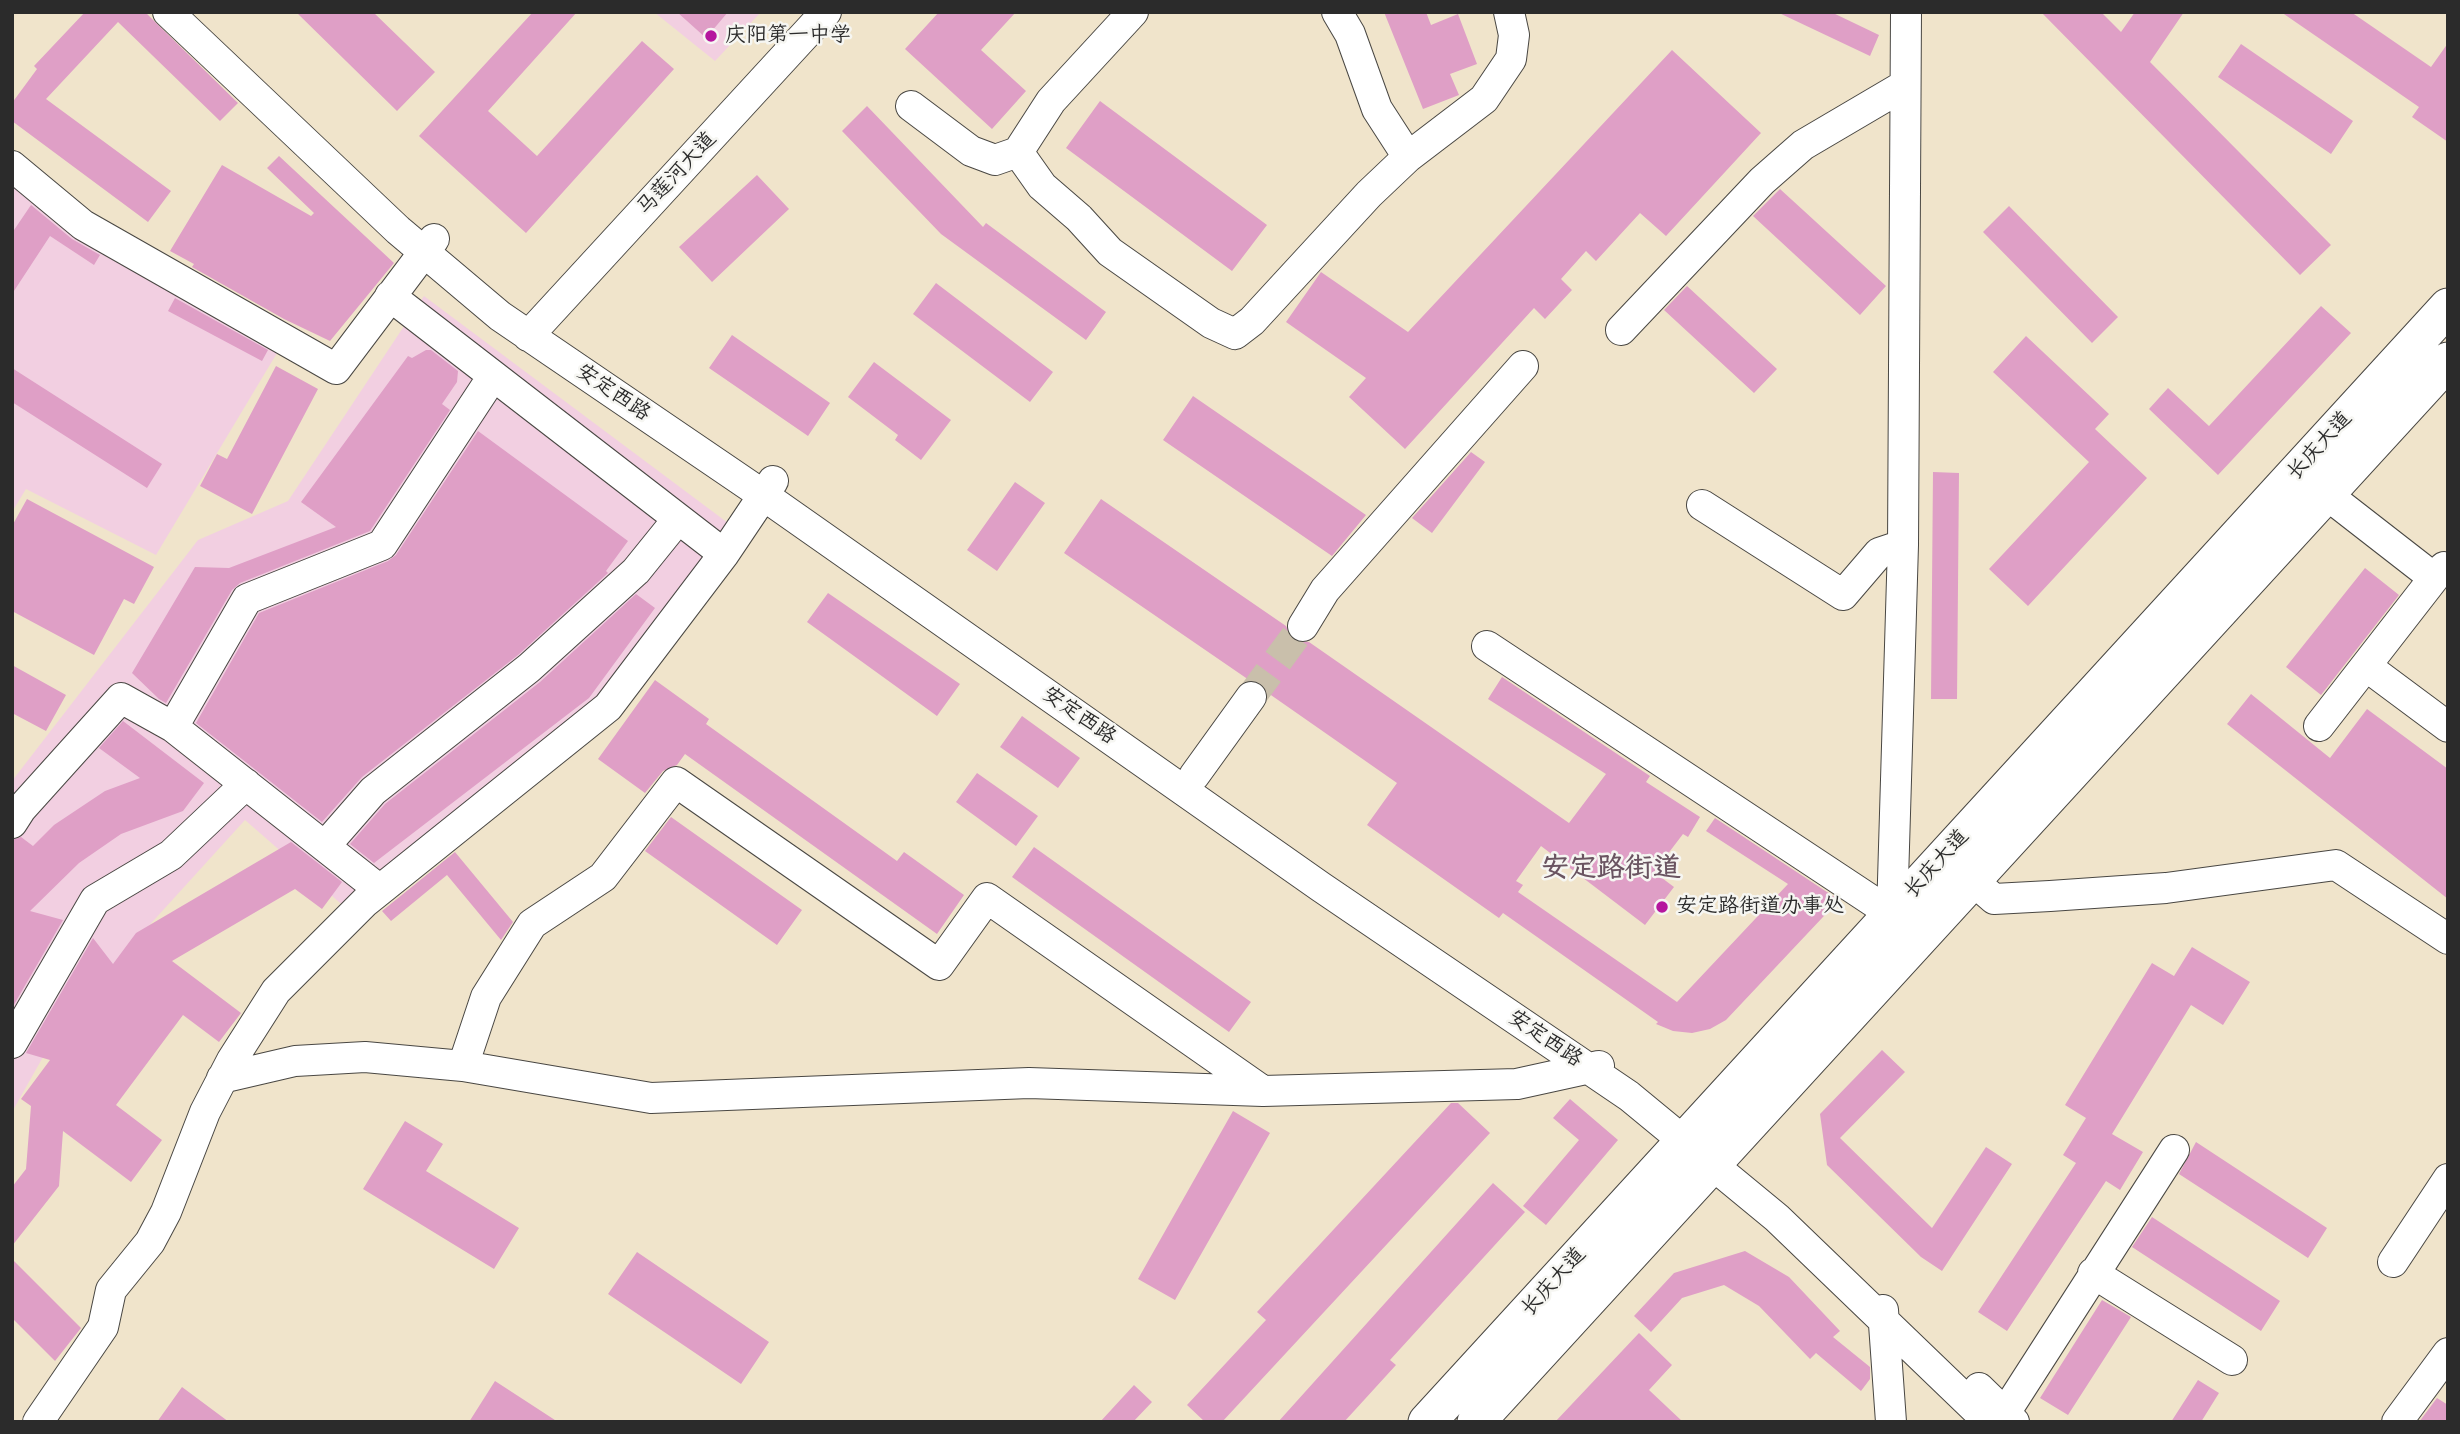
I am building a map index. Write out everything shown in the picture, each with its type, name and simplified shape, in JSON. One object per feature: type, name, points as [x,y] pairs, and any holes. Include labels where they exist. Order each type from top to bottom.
[{"type":"main road","name":"长庆大道","points":[[1427,1422],[2448,307]]},
{"type":"main road","name":"长庆大道","points":[[1476,1422],[2448,361]]},
{"type":"street","name":"安定西路","points":[[168,12],[428,245],[525,324],[1194,776],[1601,1066],[1690,1134],[1718,1156],[1777,1218],[1882,1308],[2002,1419]]},
{"type":"street","name":"安定西路","points":[[195,12],[428,245]]},
{"type":"street","name":"马莲河大道","points":[[525,324],[799,12]]},
{"type":"street","name":"马莲河大道","points":[[525,324],[826,12]]},
{"type":"street","points":[[911,106],[971,151],[995,160],[1018,152],[1051,101],[1133,12]]},
{"type":"street","points":[[1337,12],[1350,34],[1377,109],[1408,157]]},
{"type":"street","points":[[1018,152],[1042,186],[1079,218],[1110,252],[1211,323],[1235,334],[1252,321],[1369,194],[1408,157],[1460,121],[1492,89],[1511,59],[1514,35],[1509,12]]},
{"type":"street","points":[[1892,914],[1903,545],[1906,12]]},
{"type":"street","points":[[1621,330],[1762,181],[1803,145],[1905,85]]},
{"type":"street","points":[[12,166],[83,225],[336,369],[428,245]]},
{"type":"street","points":[[390,296],[724,554]]},
{"type":"street","points":[[1303,626],[1325,590],[1523,366]]},
{"type":"street","points":[[173,727],[247,599],[382,545],[493,376]]},
{"type":"street","name":"安定西路","points":[[768,488],[1332,895],[1601,1066]]},
{"type":"street","points":[[38,1422],[103,1326],[111,1290],[150,1242],[222,1078],[276,990],[380,890],[608,706],[724,554],[768,488]]},
{"type":"street","points":[[2319,726],[2441,574],[2326,494]]},
{"type":"street","points":[[1702,505],[1843,595],[1880,553],[1903,545]]},
{"type":"street","points":[[325,846],[373,791],[529,668],[626,580],[678,519]]},
{"type":"street","points":[[1487,646],[1892,914]]},
{"type":"street","points":[[2366,666],[2448,727]]},
{"type":"street","points":[[1194,776],[1251,697]]},
{"type":"street","points":[[12,823],[20,808],[121,698],[173,727],[380,890]]},
{"type":"street","points":[[463,1066],[486,997],[532,924],[603,877],[676,782],[939,965],[987,898],[1263,1091]]},
{"type":"street","points":[[12,1043],[95,900],[171,855],[246,784]]},
{"type":"street","points":[[1972,880],[1994,899],[2050,897],[2166,888],[2336,865],[2448,939]]},
{"type":"street","points":[[222,1078],[295,1061],[365,1057],[463,1066],[650,1098],[1029,1083],[1263,1091],[1517,1084],[1601,1066]]},
{"type":"street","points":[[2002,1419],[2174,1150]]},
{"type":"street","points":[[2393,1262],[2448,1179]]},
{"type":"street","points":[[2093,1273],[2232,1360]]},
{"type":"street","points":[[1882,1308],[1891,1422]]},
{"type":"street","points":[[2397,1422],[2448,1353]]},
{"type":"shaded area","name":"庆阳第一中学","points":[[654,12],[761,12],[715,61]]},
{"type":"shaded area","points":[[12,178],[283,343],[156,555],[26,489],[12,512]]},
{"type":"shaded area","points":[[424,296],[728,523],[619,677],[506,784],[347,909],[245,820],[65,1018],[12,1112],[12,781],[198,540],[288,501]]},
{"type":"building","points":[[85,12],[145,12],[238,103],[220,121],[118,22],[46,99],[171,191],[148,222],[12,121],[12,103],[37,69],[34,66]]},
{"type":"building","points":[[296,12],[373,12],[435,72],[397,111]]},
{"type":"building","points":[[533,12],[577,12],[488,111],[537,156],[642,41],[674,69],[526,233],[419,136]]},
{"type":"building","points":[[677,12],[728,12],[706,38]]},
{"type":"building","points":[[939,12],[1016,12],[981,50],[1026,91],[992,129],[905,49]]},
{"type":"building","points":[[1384,12],[1426,12],[1431,25],[1458,14],[1477,64],[1450,74],[1459,95],[1423,109]]},
{"type":"building","points":[[1777,12],[1831,12],[1879,35],[1870,56]]},
{"type":"building","points":[[2041,12],[2101,12],[2121,32],[2135,12],[2184,12],[2150,62],[2331,245],[2300,275]]},
{"type":"building","points":[[2281,12],[2351,12],[2431,67],[2448,43],[2448,142],[2412,117],[2419,107]]},
{"type":"building","points":[[2241,44],[2353,121],[2331,154],[2218,77]]},
{"type":"building","points":[[1672,50],[1761,133],[1666,236],[1640,213],[1596,261],[1586,251],[1561,279],[1572,290],[1545,319],[1534,308],[1405,449],[1349,397],[1366,378],[1286,322],[1321,272],[1408,332]]},
{"type":"building","points":[[1100,101],[1267,225],[1232,271],[1066,148]]},
{"type":"building","points":[[867,106],[983,227],[986,223],[1106,312],[1086,340],[941,234],[842,131]]},
{"type":"building","points":[[279,156],[394,263],[330,341],[284,319],[192,267],[194,264],[170,251],[222,165],[311,216],[314,213],[267,168]]},
{"type":"building","points":[[757,175],[789,209],[712,282],[679,247]]},
{"type":"building","points":[[1780,189],[1886,286],[1860,315],[1753,216]]},
{"type":"building","points":[[31,205],[72,239],[100,255],[94,265],[50,236],[12,294],[12,233]]},
{"type":"building","points":[[2009,206],[2118,317],[2092,343],[1983,232]]},
{"type":"building","points":[[936,283],[1053,372],[1030,402],[913,314]]},
{"type":"building","points":[[1687,286],[1777,369],[1754,393],[1664,310]]},
{"type":"building","points":[[175,298],[268,350],[262,361],[168,311]]},
{"type":"building","points":[[2321,306],[2351,333],[2218,475],[2149,409],[2168,388],[2209,426]]},
{"type":"building","points":[[732,335],[830,403],[808,436],[709,368]]},
{"type":"building","points":[[2026,336],[2109,414],[2095,429],[2147,478],[2028,606],[1989,569],[2089,462],[1993,372]]},
{"type":"building","points":[[431,350],[458,371],[457,382],[442,404],[450,410],[370,531],[240,583],[232,590],[166,703],[159,699],[132,673],[195,567],[229,568],[336,527],[301,502],[408,356],[412,358]]},
{"type":"building","points":[[874,362],[951,420],[921,460],[895,440],[898,435],[848,397]]},
{"type":"building","points":[[276,366],[318,389],[252,514],[200,486],[217,454],[227,459]]},
{"type":"building","points":[[12,368],[162,464],[147,488],[12,402]]},
{"type":"building","points":[[1193,396],[1366,515],[1332,556],[1163,440]]},
{"type":"building","points":[[478,431],[628,541],[606,571],[608,573],[518,655],[362,777],[322,822],[196,723],[259,613],[388,561],[396,555]]},
{"type":"building","points":[[1471,452],[1485,462],[1432,533],[1412,518]]},
{"type":"building","points":[[1933,472],[1959,473],[1957,699],[1931,699]]},
{"type":"building","points":[[1015,482],[1045,503],[997,571],[967,550]]},
{"type":"building","points":[[27,499],[154,567],[134,604],[124,599],[94,655],[12,611],[12,526]]},
{"type":"building","points":[[1101,499],[1286,626],[1293,640],[1309,642],[1569,823],[1606,774],[1488,699],[1502,677],[1650,776],[1646,782],[1700,817],[1688,837],[1683,834],[1654,872],[1674,887],[1645,925],[1541,846],[1516,881],[1523,885],[1518,892],[1677,1002],[1788,884],[1706,831],[1715,818],[1839,900],[1726,1020],[1710,1029],[1692,1033],[1673,1031],[1656,1024],[1658,1022],[1503,913],[1499,918],[1367,825],[1397,783],[1268,693],[1261,682],[1249,680],[1064,553]]},
{"type":"building","points":[[2365,568],[2399,595],[2321,695],[2286,667]]},
{"type":"building","points":[[828,593],[960,684],[937,716],[807,622]]},
{"type":"building","points":[[636,594],[655,608],[589,698],[374,863],[350,844],[385,804],[540,682]]},
{"type":"building","points":[[12,665],[66,695],[46,731],[12,713]]},
{"type":"building","points":[[655,680],[709,719],[706,724],[897,861],[904,852],[964,895],[937,934],[685,754],[677,765],[663,771],[645,793],[598,759]]},
{"type":"building","points":[[2251,694],[2330,758],[2367,709],[2448,769],[2448,899],[2227,724]]},
{"type":"building","points":[[1022,716],[1080,758],[1058,788],[1000,747]]},
{"type":"building","points":[[123,721],[204,783],[183,811],[121,834],[79,863],[30,911],[63,920],[12,1008],[12,840],[21,837],[33,846],[54,825],[105,791],[140,778],[99,748]]},
{"type":"building","points":[[977,773],[1038,816],[1016,846],[956,802]]},
{"type":"building","points":[[671,817],[802,910],[777,945],[645,851]]},
{"type":"building","points":[[291,842],[342,882],[322,909],[295,889],[172,961],[241,1013],[219,1042],[183,1015],[116,1105],[162,1140],[131,1182],[63,1131],[59,1186],[12,1246],[12,1187],[26,1169],[31,1106],[21,1099],[50,1060],[26,1053],[93,938],[113,964],[136,933]]},
{"type":"building","points":[[1034,847],[1251,1002],[1229,1032],[1012,877]]},
{"type":"building","points":[[455,852],[513,922],[501,940],[447,875],[391,921],[382,911]]},
{"type":"building","points":[[2192,947],[2250,982],[2223,1025],[2191,1005],[2112,1134],[2143,1152],[2120,1190],[2106,1181],[2007,1331],[1978,1312],[2076,1163],[2063,1155],[2086,1118],[2065,1105],[2152,963],[2174,976]]},
{"type":"building","points":[[1882,1050],[1905,1072],[1840,1138],[1932,1228],[1986,1147],[2012,1164],[1942,1271],[1921,1257],[1827,1165],[1820,1114]]},
{"type":"building","points":[[1570,1099],[1618,1140],[1546,1225],[1523,1206],[1579,1140],[1553,1118]]},
{"type":"building","points":[[1451,1103],[1458,1103],[1490,1133],[1222,1422],[1205,1422],[1187,1405],[1266,1320],[1257,1312]]},
{"type":"building","points":[[1233,1111],[1270,1133],[1175,1300],[1138,1279]]},
{"type":"building","points":[[405,1121],[443,1144],[426,1171],[519,1228],[494,1269],[363,1189]]},
{"type":"building","points":[[2196,1142],[2327,1228],[2308,1258],[2179,1174]]},
{"type":"building","points":[[1493,1183],[1525,1212],[1390,1360],[1396,1365],[1344,1422],[1278,1422]]},
{"type":"building","points":[[2152,1217],[2280,1301],[2261,1331],[2132,1247]]},
{"type":"building","points":[[1745,1251],[1789,1277],[1840,1331],[1833,1337],[1870,1367],[1870,1379],[1861,1391],[1816,1353],[1810,1359],[1759,1306],[1724,1285],[1682,1298],[1651,1332],[1634,1316],[1674,1273]]},
{"type":"building","points":[[637,1252],[769,1342],[741,1384],[608,1294]]},
{"type":"building","points":[[12,1259],[81,1328],[55,1361],[12,1318]]},
{"type":"building","points":[[2102,1300],[2131,1317],[2068,1415],[2040,1398]]},
{"type":"building","points":[[1639,1333],[1672,1365],[1649,1390],[1683,1422],[1555,1422]]},
{"type":"building","points":[[2198,1380],[2219,1393],[2201,1422],[2171,1422]]},
{"type":"building","points":[[495,1381],[558,1422],[469,1422]]},
{"type":"building","points":[[1134,1385],[1152,1402],[1133,1422],[1100,1422]]},
{"type":"building","points":[[182,1387],[229,1422],[157,1422]]},
{"type":"building","points":[[2437,1398],[2448,1405],[2448,1422],[2419,1422]]},
{"type":"tunnel","points":[[1251,697],[1303,626]]},
{"type":"place","name":"庆阳第一中学","points":[[711,36]]},
{"type":"place","name":"安定路街道办事处","points":[[1662,907]]},
{"type":"district","name":"安定路街道","points":[[1611,869]]}]
